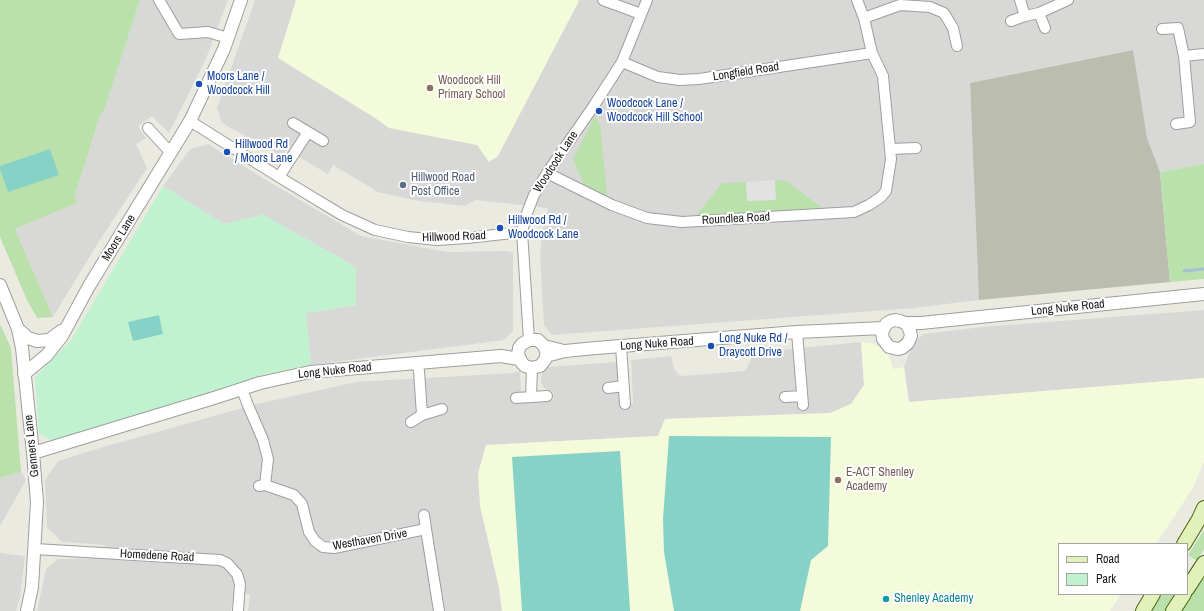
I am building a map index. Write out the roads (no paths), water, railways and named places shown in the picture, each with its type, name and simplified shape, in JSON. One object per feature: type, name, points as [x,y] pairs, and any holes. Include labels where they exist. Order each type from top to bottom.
[{"type":"main road","points":[[1185,543],[1203,514]]},
{"type":"main road","points":[[1188,587],[1204,563]]},
{"type":"main road","points":[[1142,611],[1152,595]]},
{"type":"main road","points":[[1173,611],[1183,595]]},
{"type":"street","points":[[159,0],[179,34],[208,32],[228,38]]},
{"type":"street","name":"Moors Lane","points":[[24,374],[47,355],[62,336],[89,286],[190,121],[224,49],[241,0]]},
{"type":"street","points":[[604,0],[641,14]]},
{"type":"street","name":"Woodcock Lane","points":[[529,340],[522,232],[527,213],[534,195],[547,172],[593,107],[622,62],[647,0]]},
{"type":"street","name":"Roundlea Road","points":[[547,172],[583,192],[647,218],[682,222],[854,212],[869,205],[881,197],[886,191],[891,159],[883,76],[872,53],[864,18],[857,0]]},
{"type":"street","points":[[1020,0],[1025,16]]},
{"type":"street","points":[[1011,21],[1039,13],[1068,0]]},
{"type":"street","points":[[864,18],[900,5],[930,7],[944,14],[953,28],[957,46]]},
{"type":"street","points":[[1039,13],[1045,28]]},
{"type":"street","points":[[1162,30],[1178,28],[1184,56],[1190,122],[1176,124]]},
{"type":"street","name":"Longfield Road","points":[[622,62],[658,77],[680,80],[699,79],[872,53]]},
{"type":"street","points":[[1184,56],[1204,54]]},
{"type":"street","name":"Hillwood Road","points":[[190,121],[279,178],[342,215],[375,230],[425,240],[467,238],[522,232]]},
{"type":"street","points":[[293,123],[323,141]]},
{"type":"street","points":[[148,128],[170,152]]},
{"type":"street","points":[[279,178],[308,132]]},
{"type":"street","points":[[890,149],[916,148]]},
{"type":"street","name":"Genners Lane","points":[[0,285],[18,329],[22,348],[33,453],[36,502],[35,549],[32,587],[27,611]]},
{"type":"street","name":"Long Nuke Road","points":[[932,321],[911,336],[906,346],[898,349],[889,347],[885,343],[883,334],[886,324],[891,321],[921,323],[932,321],[1204,294]]},
{"type":"street","points":[[905,323],[908,326],[911,336]]},
{"type":"street","name":"Moors Lane","points":[[18,329],[28,338],[37,341],[48,340],[68,325]]},
{"type":"street","name":"Long Nuke Road","points":[[529,340],[538,340],[545,351],[565,351],[797,332],[845,330],[883,334]]},
{"type":"street","points":[[785,397],[802,400],[797,332]]},
{"type":"street","points":[[519,354],[522,344],[529,340]]},
{"type":"street","points":[[621,346],[625,404]]},
{"type":"street","points":[[531,397],[532,368],[540,366],[545,360],[545,351]]},
{"type":"street","name":"Long Nuke Road","points":[[33,453],[214,398],[242,388],[310,372],[519,354],[525,366],[532,368]]},
{"type":"street","points":[[417,362],[420,370],[422,415]]},
{"type":"street","points":[[608,388],[624,386]]},
{"type":"street","name":"Westhaven Drive","points":[[242,388],[246,403],[263,440],[268,458],[262,486],[294,495],[302,504],[310,532],[315,541],[322,547],[334,548],[426,529]]},
{"type":"street","points":[[516,398],[547,396]]},
{"type":"street","points":[[411,422],[422,415],[442,409]]},
{"type":"street","points":[[424,516],[439,611]]},
{"type":"street","name":"Homedene Road","points":[[35,549],[220,560],[227,563],[237,574],[240,584],[238,611]]},
{"type":"waterway","points":[[1184,271],[1204,269]]},
{"type":"place","name":"Moors Lane / Woodcock Hill","points":[[199,84]]},
{"type":"place","name":"Woodcock Hill Primary School","points":[[430,88]]},
{"type":"place","name":"Woodcock Lane / Woodcock Hill School","points":[[599,111]]},
{"type":"place","name":"Hillwood Rd / Moors Lane","points":[[227,152]]},
{"type":"place","name":"Hillwood Road Post Office","points":[[403,185]]},
{"type":"place","name":"Hillwood Rd / Woodcock Lane","points":[[500,228]]},
{"type":"place","name":"Long Nuke Rd / Draycott Drive","points":[[711,346]]},
{"type":"place","name":"E-ACT Shenley Academy","points":[[838,480]]},
{"type":"place","name":"Shenley Academy","points":[[886,599]]}]
